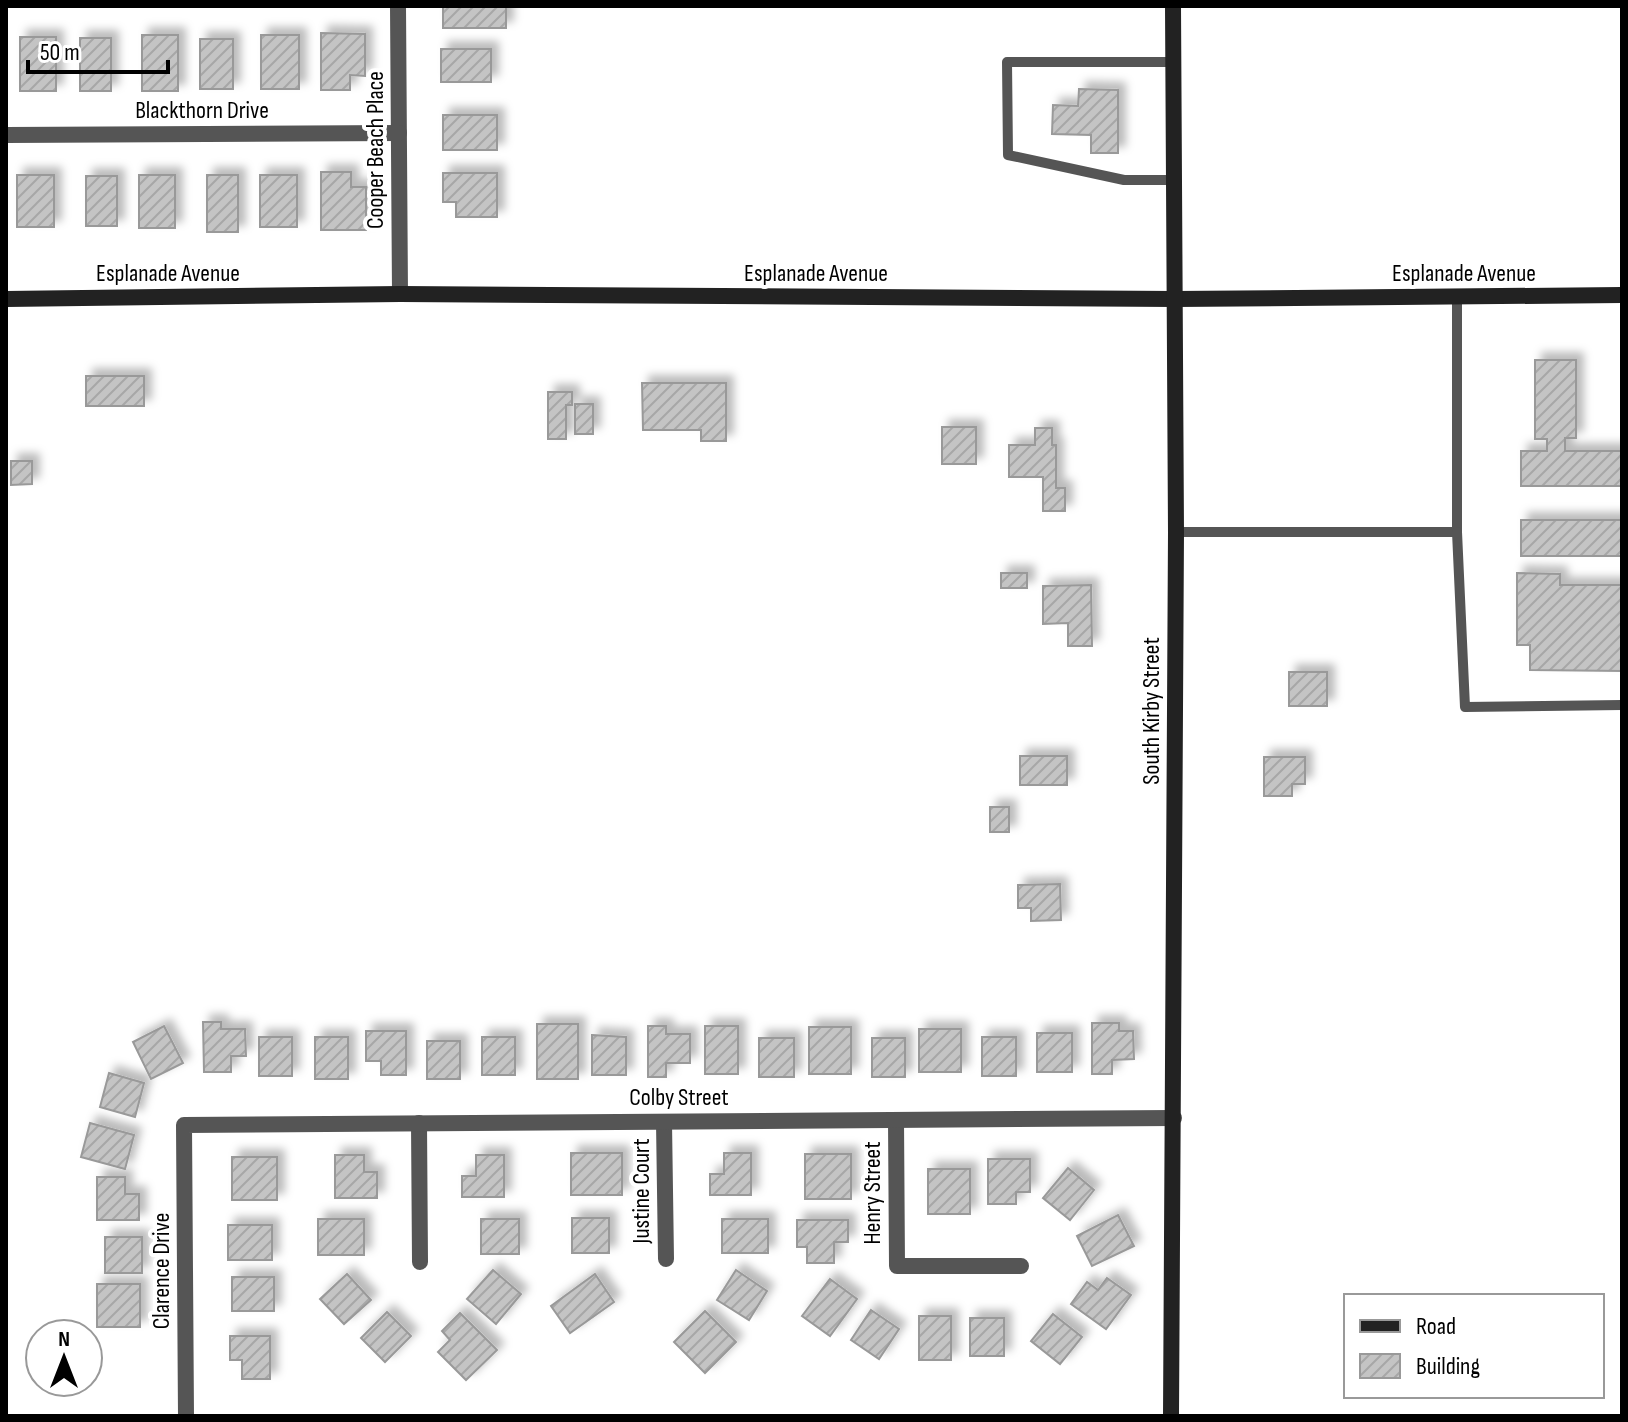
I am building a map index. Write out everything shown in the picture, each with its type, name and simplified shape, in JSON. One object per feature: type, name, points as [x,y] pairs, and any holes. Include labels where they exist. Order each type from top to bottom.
[{"type":"main road","name":"South Kirby Street","points":[[1171,1416],[1176,532],[1173,6]]},
{"type":"main road","name":"Esplanade Avenue","points":[[7,298],[400,294],[1175,299],[1622,295]]},
{"type":"street","name":"Cooper Beach Place","points":[[398,6],[400,294]]},
{"type":"street","name":"Blackthorn Drive","points":[[6,135],[399,133]]},
{"type":"street","name":"Colby Street","points":[[184,1125],[1174,1118]]},
{"type":"street","name":"Henry Street","points":[[896,1120],[897,1266],[1021,1266]]},
{"type":"street","name":"Justine Court","points":[[664,1122],[666,1259]]},
{"type":"street","points":[[419,1123],[420,1262]]},
{"type":"street","name":"Clarence Drive","points":[[184,1125],[186,1416]]},
{"type":"lane","points":[[1173,62],[1007,62],[1008,155],[1124,180],[1174,180]]},
{"type":"lane","points":[[1457,297],[1457,532],[1465,707],[1622,705]]},
{"type":"lane","points":[[1176,532],[1457,532]]},
{"type":"building","points":[[443,6],[506,6],[506,28],[443,28]]},
{"type":"building","points":[[321,33],[365,34],[365,76],[350,75],[350,90],[321,90]]},
{"type":"building","points":[[142,35],[178,35],[178,91],[142,91]]},
{"type":"building","points":[[261,35],[299,35],[299,89],[261,89]]},
{"type":"building","points":[[20,37],[56,37],[56,91],[20,91]]},
{"type":"building","points":[[80,38],[111,38],[111,91],[80,91]]},
{"type":"building","points":[[200,39],[233,39],[233,89],[200,89]]},
{"type":"building","points":[[441,49],[491,49],[491,82],[441,82]]},
{"type":"building","points":[[1079,89],[1118,90],[1118,153],[1091,153],[1091,135],[1052,134],[1053,105],[1078,106]]},
{"type":"building","points":[[443,115],[497,115],[497,150],[443,150]]},
{"type":"building","points":[[321,172],[351,172],[351,187],[366,187],[366,230],[321,230]]},
{"type":"building","points":[[443,173],[497,173],[497,217],[456,217],[456,202],[443,202]]},
{"type":"building","points":[[17,175],[54,175],[54,227],[17,227]]},
{"type":"building","points":[[139,175],[175,175],[175,228],[139,228]]},
{"type":"building","points":[[207,175],[238,175],[238,232],[207,232]]},
{"type":"building","points":[[260,175],[297,175],[297,227],[260,227]]},
{"type":"building","points":[[86,176],[117,176],[117,226],[86,226]]},
{"type":"building","points":[[1535,360],[1576,360],[1576,438],[1565,438],[1565,451],[1622,451],[1622,486],[1521,486],[1521,451],[1547,451],[1547,439],[1535,439]]},
{"type":"building","points":[[86,376],[144,376],[144,406],[86,406]]},
{"type":"building","points":[[642,383],[726,383],[726,441],[701,441],[701,430],[643,430]]},
{"type":"building","points":[[548,392],[572,392],[572,405],[566,405],[566,439],[548,439]]},
{"type":"building","points":[[575,404],[593,404],[593,434],[575,434]]},
{"type":"building","points":[[942,427],[976,427],[976,464],[942,464]]},
{"type":"building","points":[[1035,428],[1052,428],[1052,445],[1056,445],[1056,488],[1065,488],[1065,511],[1043,511],[1043,477],[1009,477],[1009,445],[1035,445]]},
{"type":"building","points":[[11,461],[32,461],[32,484],[11,485]]},
{"type":"building","points":[[1521,520],[1622,520],[1622,556],[1521,556]]},
{"type":"building","points":[[1001,573],[1027,573],[1027,588],[1001,588]]},
{"type":"building","points":[[1517,573],[1560,574],[1560,585],[1622,585],[1622,671],[1530,670],[1530,645],[1517,645]]},
{"type":"building","points":[[1091,585],[1092,646],[1068,646],[1068,623],[1043,624],[1043,586]]},
{"type":"building","points":[[1289,672],[1327,672],[1327,706],[1289,706]]},
{"type":"building","points":[[1020,756],[1067,756],[1067,785],[1020,785]]},
{"type":"building","points":[[1264,757],[1305,757],[1305,784],[1292,784],[1292,796],[1264,796]]},
{"type":"building","points":[[990,807],[1009,807],[1009,832],[990,832]]},
{"type":"building","points":[[1060,884],[1061,920],[1031,921],[1031,908],[1018,908],[1018,885]]},
{"type":"building","points":[[203,1022],[221,1022],[221,1029],[245,1029],[246,1056],[231,1056],[231,1072],[204,1072]]},
{"type":"building","points":[[1092,1023],[1119,1023],[1119,1031],[1133,1031],[1134,1059],[1112,1060],[1112,1074],[1092,1074]]},
{"type":"building","points":[[537,1024],[578,1024],[578,1079],[537,1079]]},
{"type":"building","points":[[164,1026],[183,1063],[151,1079],[133,1042]]},
{"type":"building","points":[[648,1026],[666,1026],[666,1034],[690,1034],[690,1063],[666,1063],[666,1077],[648,1077]]},
{"type":"building","points":[[705,1026],[738,1026],[738,1074],[705,1074]]},
{"type":"building","points":[[809,1027],[851,1027],[851,1074],[809,1074]]},
{"type":"building","points":[[919,1029],[961,1029],[961,1072],[919,1072]]},
{"type":"building","points":[[366,1031],[406,1031],[406,1075],[381,1075],[381,1061],[366,1061]]},
{"type":"building","points":[[1037,1033],[1072,1033],[1072,1072],[1037,1072]]},
{"type":"building","points":[[592,1035],[626,1037],[626,1075],[592,1075]]},
{"type":"building","points":[[259,1037],[292,1037],[292,1076],[259,1076]]},
{"type":"building","points":[[315,1037],[348,1037],[348,1079],[315,1079]]},
{"type":"building","points":[[482,1037],[515,1037],[515,1075],[482,1075]]},
{"type":"building","points":[[982,1037],[1016,1037],[1016,1076],[982,1076]]},
{"type":"building","points":[[759,1038],[794,1038],[794,1077],[759,1077]]},
{"type":"building","points":[[872,1038],[905,1038],[905,1077],[872,1077]]},
{"type":"building","points":[[427,1041],[460,1041],[460,1079],[427,1079]]},
{"type":"building","points":[[109,1073],[144,1083],[135,1117],[100,1107]]},
{"type":"building","points":[[90,1123],[134,1135],[125,1169],[81,1157]]},
{"type":"building","points":[[571,1153],[622,1153],[622,1195],[571,1195]]},
{"type":"building","points":[[724,1153],[751,1153],[751,1195],[710,1195],[710,1174],[724,1174]]},
{"type":"building","points":[[805,1154],[851,1154],[851,1199],[805,1199]]},
{"type":"building","points":[[335,1155],[364,1155],[364,1172],[377,1172],[377,1198],[335,1198]]},
{"type":"building","points":[[476,1155],[504,1155],[504,1197],[462,1197],[462,1176],[476,1176]]},
{"type":"building","points":[[232,1157],[277,1157],[277,1200],[232,1200]]},
{"type":"building","points":[[988,1159],[1030,1159],[1030,1192],[1016,1192],[1016,1204],[988,1204]]},
{"type":"building","points":[[1068,1168],[1094,1190],[1070,1220],[1043,1198]]},
{"type":"building","points":[[928,1169],[970,1169],[970,1214],[928,1214]]},
{"type":"building","points":[[97,1177],[125,1177],[125,1194],[139,1194],[139,1220],[97,1220]]},
{"type":"building","points":[[1118,1215],[1134,1246],[1092,1266],[1077,1236]]},
{"type":"building","points":[[572,1218],[609,1218],[609,1253],[572,1253]]},
{"type":"building","points":[[318,1219],[364,1219],[364,1255],[318,1255]]},
{"type":"building","points":[[481,1219],[519,1219],[519,1254],[481,1254]]},
{"type":"building","points":[[722,1219],[768,1219],[768,1253],[722,1253]]},
{"type":"building","points":[[797,1220],[848,1220],[848,1242],[834,1242],[834,1263],[807,1263],[807,1247],[797,1247]]},
{"type":"building","points":[[228,1225],[272,1225],[272,1260],[228,1260]]},
{"type":"building","points":[[105,1237],[142,1237],[142,1273],[105,1273]]},
{"type":"building","points":[[493,1270],[521,1294],[496,1324],[467,1299]]},
{"type":"building","points":[[736,1270],[767,1291],[749,1320],[717,1300]]},
{"type":"building","points":[[347,1274],[371,1300],[344,1324],[320,1299]]},
{"type":"building","points":[[595,1274],[614,1302],[570,1333],[551,1306]]},
{"type":"building","points":[[232,1277],[274,1277],[274,1311],[232,1311]]},
{"type":"building","points":[[1107,1278],[1131,1295],[1106,1329],[1071,1304],[1087,1282],[1098,1290]]},
{"type":"building","points":[[830,1279],[857,1299],[830,1336],[802,1316]]},
{"type":"building","points":[[97,1284],[140,1284],[140,1327],[104,1327],[104,1318],[97,1318]]},
{"type":"building","points":[[871,1310],[899,1329],[879,1359],[851,1340]]},
{"type":"building","points":[[705,1311],[736,1342],[705,1373],[674,1342]]},
{"type":"building","points":[[387,1312],[411,1336],[385,1362],[361,1338]]},
{"type":"building","points":[[460,1313],[497,1350],[466,1380],[438,1352],[450,1340],[442,1331]]},
{"type":"building","points":[[1053,1314],[1082,1337],[1060,1364],[1031,1341]]},
{"type":"building","points":[[919,1316],[951,1316],[951,1360],[919,1360]]},
{"type":"building","points":[[970,1318],[1004,1318],[1004,1356],[970,1356]]},
{"type":"building","points":[[230,1336],[270,1336],[270,1379],[242,1379],[242,1360],[230,1360]]}]
